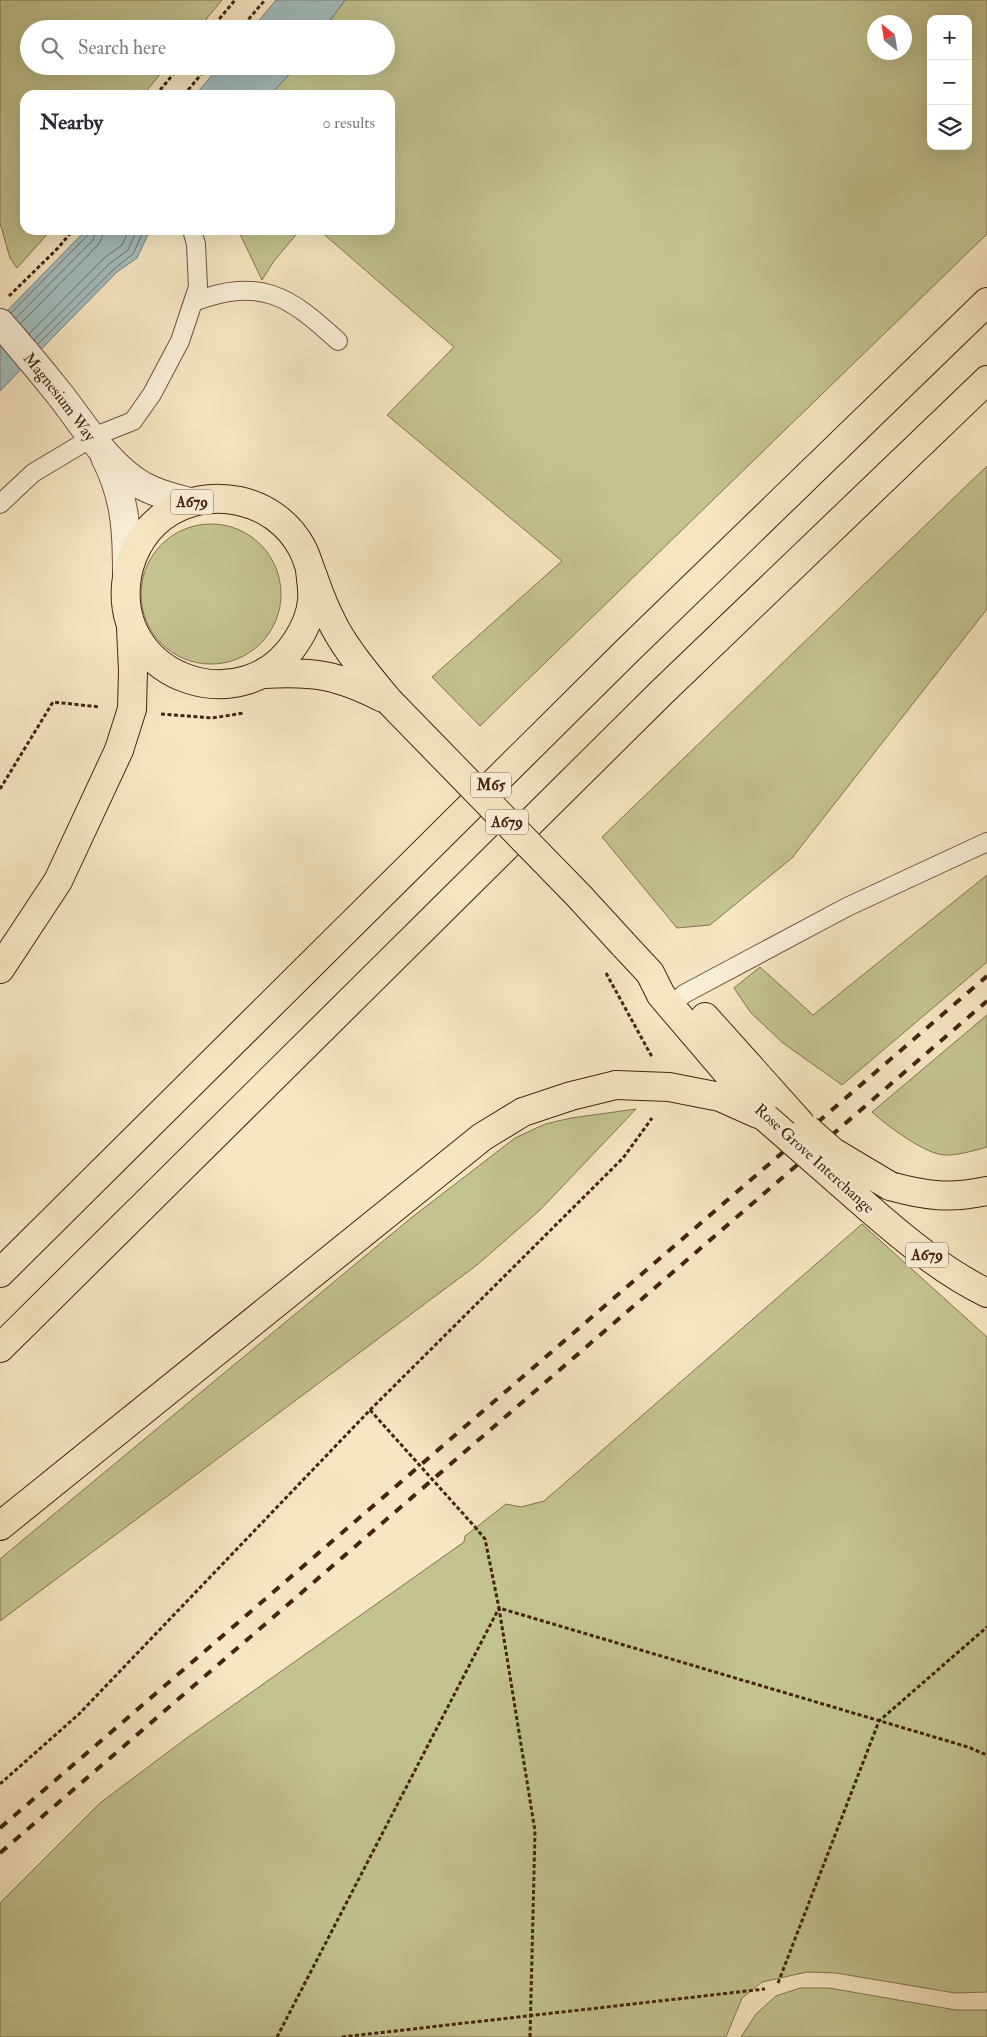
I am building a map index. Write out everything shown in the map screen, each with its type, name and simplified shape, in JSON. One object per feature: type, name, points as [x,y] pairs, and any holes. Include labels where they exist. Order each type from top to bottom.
[{"type":"highway","name":"M65","points":[[0,1273],[622,657],[987,302]]},
{"type":"highway","points":[[0,1348],[669,686],[987,380]]},
{"type":"highway","name":"Rose Grove Interchange","points":[[389,701],[360,686],[336,677],[298,672],[264,674],[233,684],[201,684],[171,672],[147,652],[131,624],[125,598],[127,572],[136,547],[152,526],[172,510],[190,502],[208,499],[225,498],[242,501],[269,512],[288,528],[302,548],[323,606],[336,630],[356,660],[389,701],[579,896],[650,973],[669,980],[678,1000],[766,1118],[918,1249],[971,1285],[987,1293]]},
{"type":"highway","name":"Rose Grove Interchange","points":[[264,674],[288,655],[304,630],[312,601],[310,570]]},
{"type":"highway","points":[[0,969],[58,881],[119,750],[132,709],[131,624]]},
{"type":"highway","name":"Rose Grove Interchange","points":[[678,1000],[800,1123],[833,1152],[890,1186],[921,1194],[949,1196],[987,1191]]},
{"type":"highway","points":[[0,1526],[482,1137],[523,1112],[572,1096],[616,1085],[669,1088],[720,1096],[766,1118]]},
{"type":"street","name":"Magnesium Way","points":[[3,311],[41,371],[96,442],[121,469],[142,485],[162,495],[190,502]]},
{"type":"street","name":"Magnesium Way","points":[[96,442],[114,474],[123,502],[127,532],[127,572]]},
{"type":"lane","points":[[0,504],[33,473],[96,442],[133,421],[152,394],[180,341],[198,287],[196,244],[193,235]]},
{"type":"lane","points":[[193,302],[216,294],[250,290],[272,293],[310,315],[338,341]]},
{"type":"lane","points":[[678,1000],[847,907],[987,842]]},
{"type":"path","points":[[218,20],[235,0]]},
{"type":"path","points":[[247,20],[264,0]]},
{"type":"path","points":[[160,90],[173,75]]},
{"type":"path","points":[[188,90],[201,75]]},
{"type":"path","points":[[3,311],[69,235]]},
{"type":"path","points":[[0,789],[54,702],[110,708]]},
{"type":"path","points":[[605,970],[669,1088]]},
{"type":"path","points":[[0,1784],[79,1714],[370,1410],[623,1158],[650,1118],[658,1117]]},
{"type":"path","points":[[370,1410],[485,1539],[499,1608],[535,1831],[530,2037]]},
{"type":"path","points":[[499,1608],[968,1747],[987,1755]]},
{"type":"path","points":[[277,2037],[499,1608]]},
{"type":"path","points":[[778,1983],[879,1721],[987,1627]]},
{"type":"path","points":[[342,2037],[765,1989]]},
{"type":"green space","points":[[0,0],[222,0],[205,20],[20,20],[20,75],[160,75],[147,90],[20,90],[20,235],[47,235],[17,268],[10,258],[0,223]]},
{"type":"green space","points":[[345,0],[987,0],[987,234],[480,726],[432,677],[562,561],[387,415],[454,347],[325,235],[395,235],[395,90],[275,90],[289,75],[395,75],[395,20],[331,20]]},
{"type":"green space","points":[[240,235],[296,235],[274,261],[262,280]]},
{"type":"green space","points":[[987,466],[987,609],[792,858],[710,925],[677,928],[602,837]]},
{"type":"green space","points":[[211,524],[225,525],[238,529],[260,545],[276,567],[280,580],[280,608],[276,621],[260,643],[238,659],[225,663],[211,664],[197,663],[184,659],[162,643],[146,621],[142,608],[141,594],[142,580],[146,567],[162,545],[184,529],[197,525]]},
{"type":"green space","points":[[987,875],[987,962],[842,1085],[783,1043],[751,1013],[734,988],[760,967],[813,1015]]},
{"type":"green space","points":[[987,1015],[987,1147],[954,1155],[937,1154],[917,1145],[872,1112]]},
{"type":"green space","points":[[636,1109],[540,1210],[477,1265],[0,1621],[0,1559],[411,1218],[515,1138],[545,1124],[571,1118]]},
{"type":"green space","points":[[862,1224],[987,1337],[987,1992],[955,1993],[836,1973],[807,1972],[762,1982],[742,1998],[726,2037],[0,2037],[0,1903],[100,1803],[184,1740],[464,1542],[465,1536],[506,1504],[521,1507],[544,1501]]},
{"type":"green space","points":[[800,1988],[829,1988],[956,2010],[987,2010],[987,2037],[741,2037],[756,2014],[776,1996]]},
{"type":"water","points":[[276,0],[345,0],[331,20],[259,20]]},
{"type":"water","points":[[212,75],[289,75],[275,90],[199,90]]},
{"type":"water","points":[[81,235],[148,235],[137,258],[117,272],[0,391],[0,318]]},
{"type":"railway","points":[[0,1828],[987,976]]},
{"type":"railway","points":[[0,1853],[987,1001]]}]
